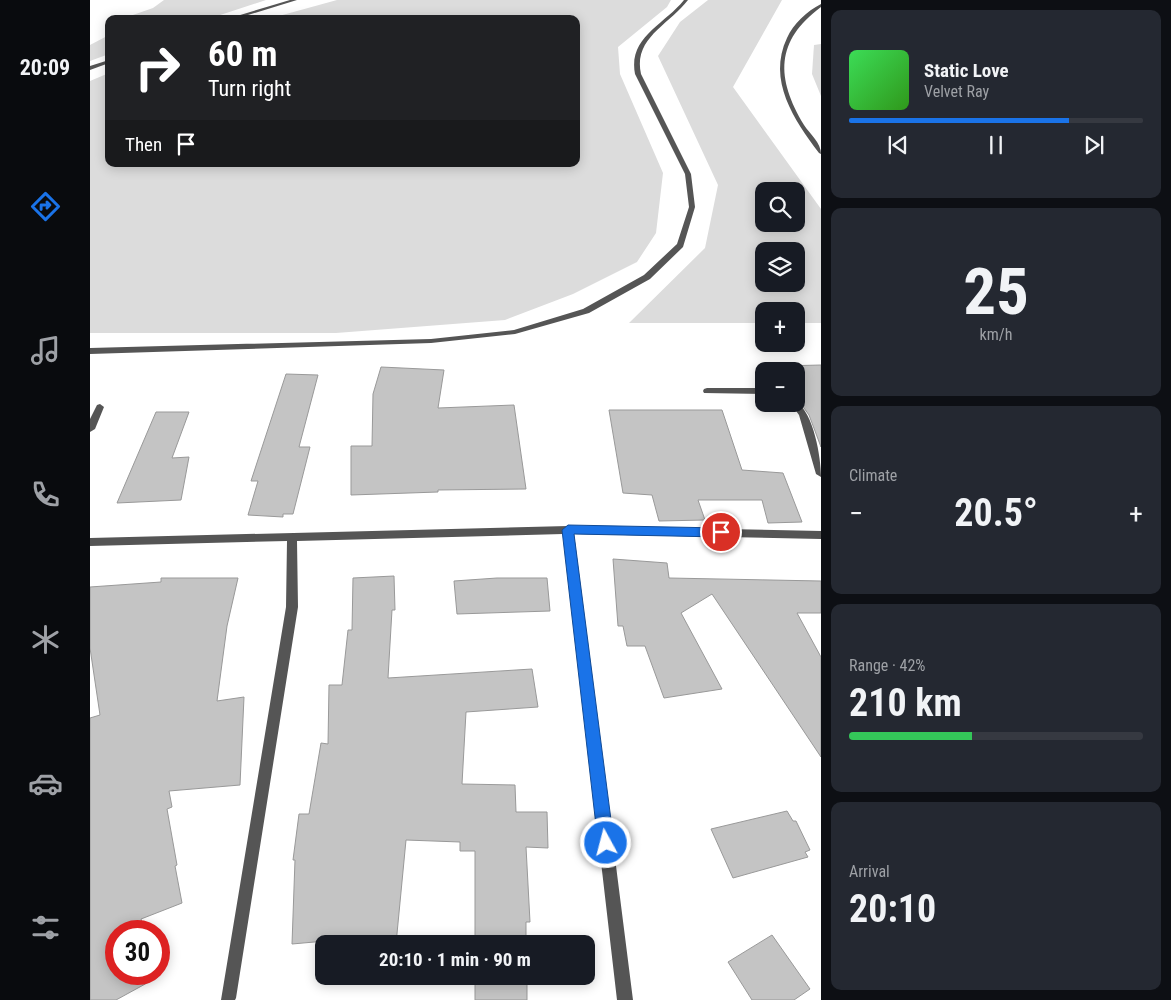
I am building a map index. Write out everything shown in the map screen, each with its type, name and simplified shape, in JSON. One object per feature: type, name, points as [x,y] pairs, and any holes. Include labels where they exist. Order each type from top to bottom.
[{"type":"street","points":[[243,15],[295,0]]},
{"type":"street","points":[[90,351],[430,342],[515,332],[586,311],[647,277],[680,245],[692,207],[688,174],[638,74],[636,57],[642,44],[681,8],[686,0]]},
{"type":"street","points":[[821,5],[790,34],[783,53],[782,78],[790,103],[805,132],[821,152]]},
{"type":"street","points":[[90,68],[105,62]]},
{"type":"street","points":[[707,391],[755,391]]},
{"type":"street","points":[[90,429],[100,407]]},
{"type":"street","points":[[801,412],[821,474]]},
{"type":"street","points":[[90,542],[568,530],[821,535]]},
{"type":"street","points":[[568,530],[625,1000]]},
{"type":"street","points":[[228,998],[292,607],[292,538]]},
{"type":"shaded area","points":[[164,0],[266,0],[220,15],[133,15],[153,8]]},
{"type":"shaded area","points":[[337,0],[671,0],[667,7],[618,47],[620,74],[663,173],[656,233],[637,262],[573,294],[505,320],[336,333],[90,333],[90,81],[105,75],[105,167],[580,167],[580,15],[283,15]]},
{"type":"shaded area","points":[[708,0],[782,0],[733,87],[802,182],[755,182],[755,232],[805,232],[805,187],[821,209],[821,323],[805,323],[805,302],[755,302],[755,323],[629,323],[705,248],[718,185],[658,56],[680,22]]},
{"type":"shaded area","points":[[105,37],[105,55],[90,61],[90,45]]},
{"type":"shaded area","points":[[821,44],[821,96],[812,74],[814,45]]},
{"type":"building","points":[[805,365],[821,365],[821,447],[809,415],[805,409]]},
{"type":"building","points":[[381,367],[444,370],[438,408],[514,405],[526,489],[438,490],[438,492],[351,495],[351,446],[372,446],[373,394]]},
{"type":"building","points":[[286,374],[318,375],[299,447],[310,447],[293,514],[283,514],[283,517],[248,515],[258,481],[251,481]]},
{"type":"building","points":[[609,410],[722,410],[742,470],[783,473],[802,522],[768,523],[762,500],[698,500],[705,520],[659,521],[652,495],[623,493]]},
{"type":"building","points":[[156,412],[189,412],[172,458],[189,457],[181,500],[117,503]]},
{"type":"building","points":[[613,559],[667,563],[669,578],[821,581],[821,613],[797,613],[821,657],[821,757],[712,594],[681,613],[722,689],[664,698],[645,646],[627,646],[623,626],[618,626]]},
{"type":"building","points":[[394,576],[395,610],[392,610],[388,678],[532,669],[538,707],[466,712],[462,784],[515,785],[516,812],[547,812],[548,848],[526,847],[530,922],[526,922],[526,935],[475,935],[475,851],[460,851],[460,842],[406,840],[397,935],[315,935],[315,942],[292,944],[295,860],[293,860],[299,814],[309,814],[321,743],[328,744],[329,685],[342,685],[348,630],[352,630],[353,578]]},
{"type":"building","points":[[161,578],[238,578],[227,626],[217,701],[244,697],[240,785],[169,791],[172,807],[167,809],[182,903],[141,920],[105,920],[105,985],[143,985],[116,1000],[90,1000],[90,718],[100,715],[90,648],[90,587],[161,582]]},
{"type":"building","points":[[497,578],[547,578],[550,611],[457,614],[454,581]]},
{"type":"building","points":[[787,811],[793,821],[796,821],[810,850],[805,852],[808,857],[733,878],[711,829]]},
{"type":"building","points":[[772,935],[810,989],[794,1000],[752,1000],[728,962]]},
{"type":"building","points":[[475,985],[527,985],[527,1000],[475,1000]]},
{"type":"route","points":[[606,843],[568,530],[721,532]]}]
